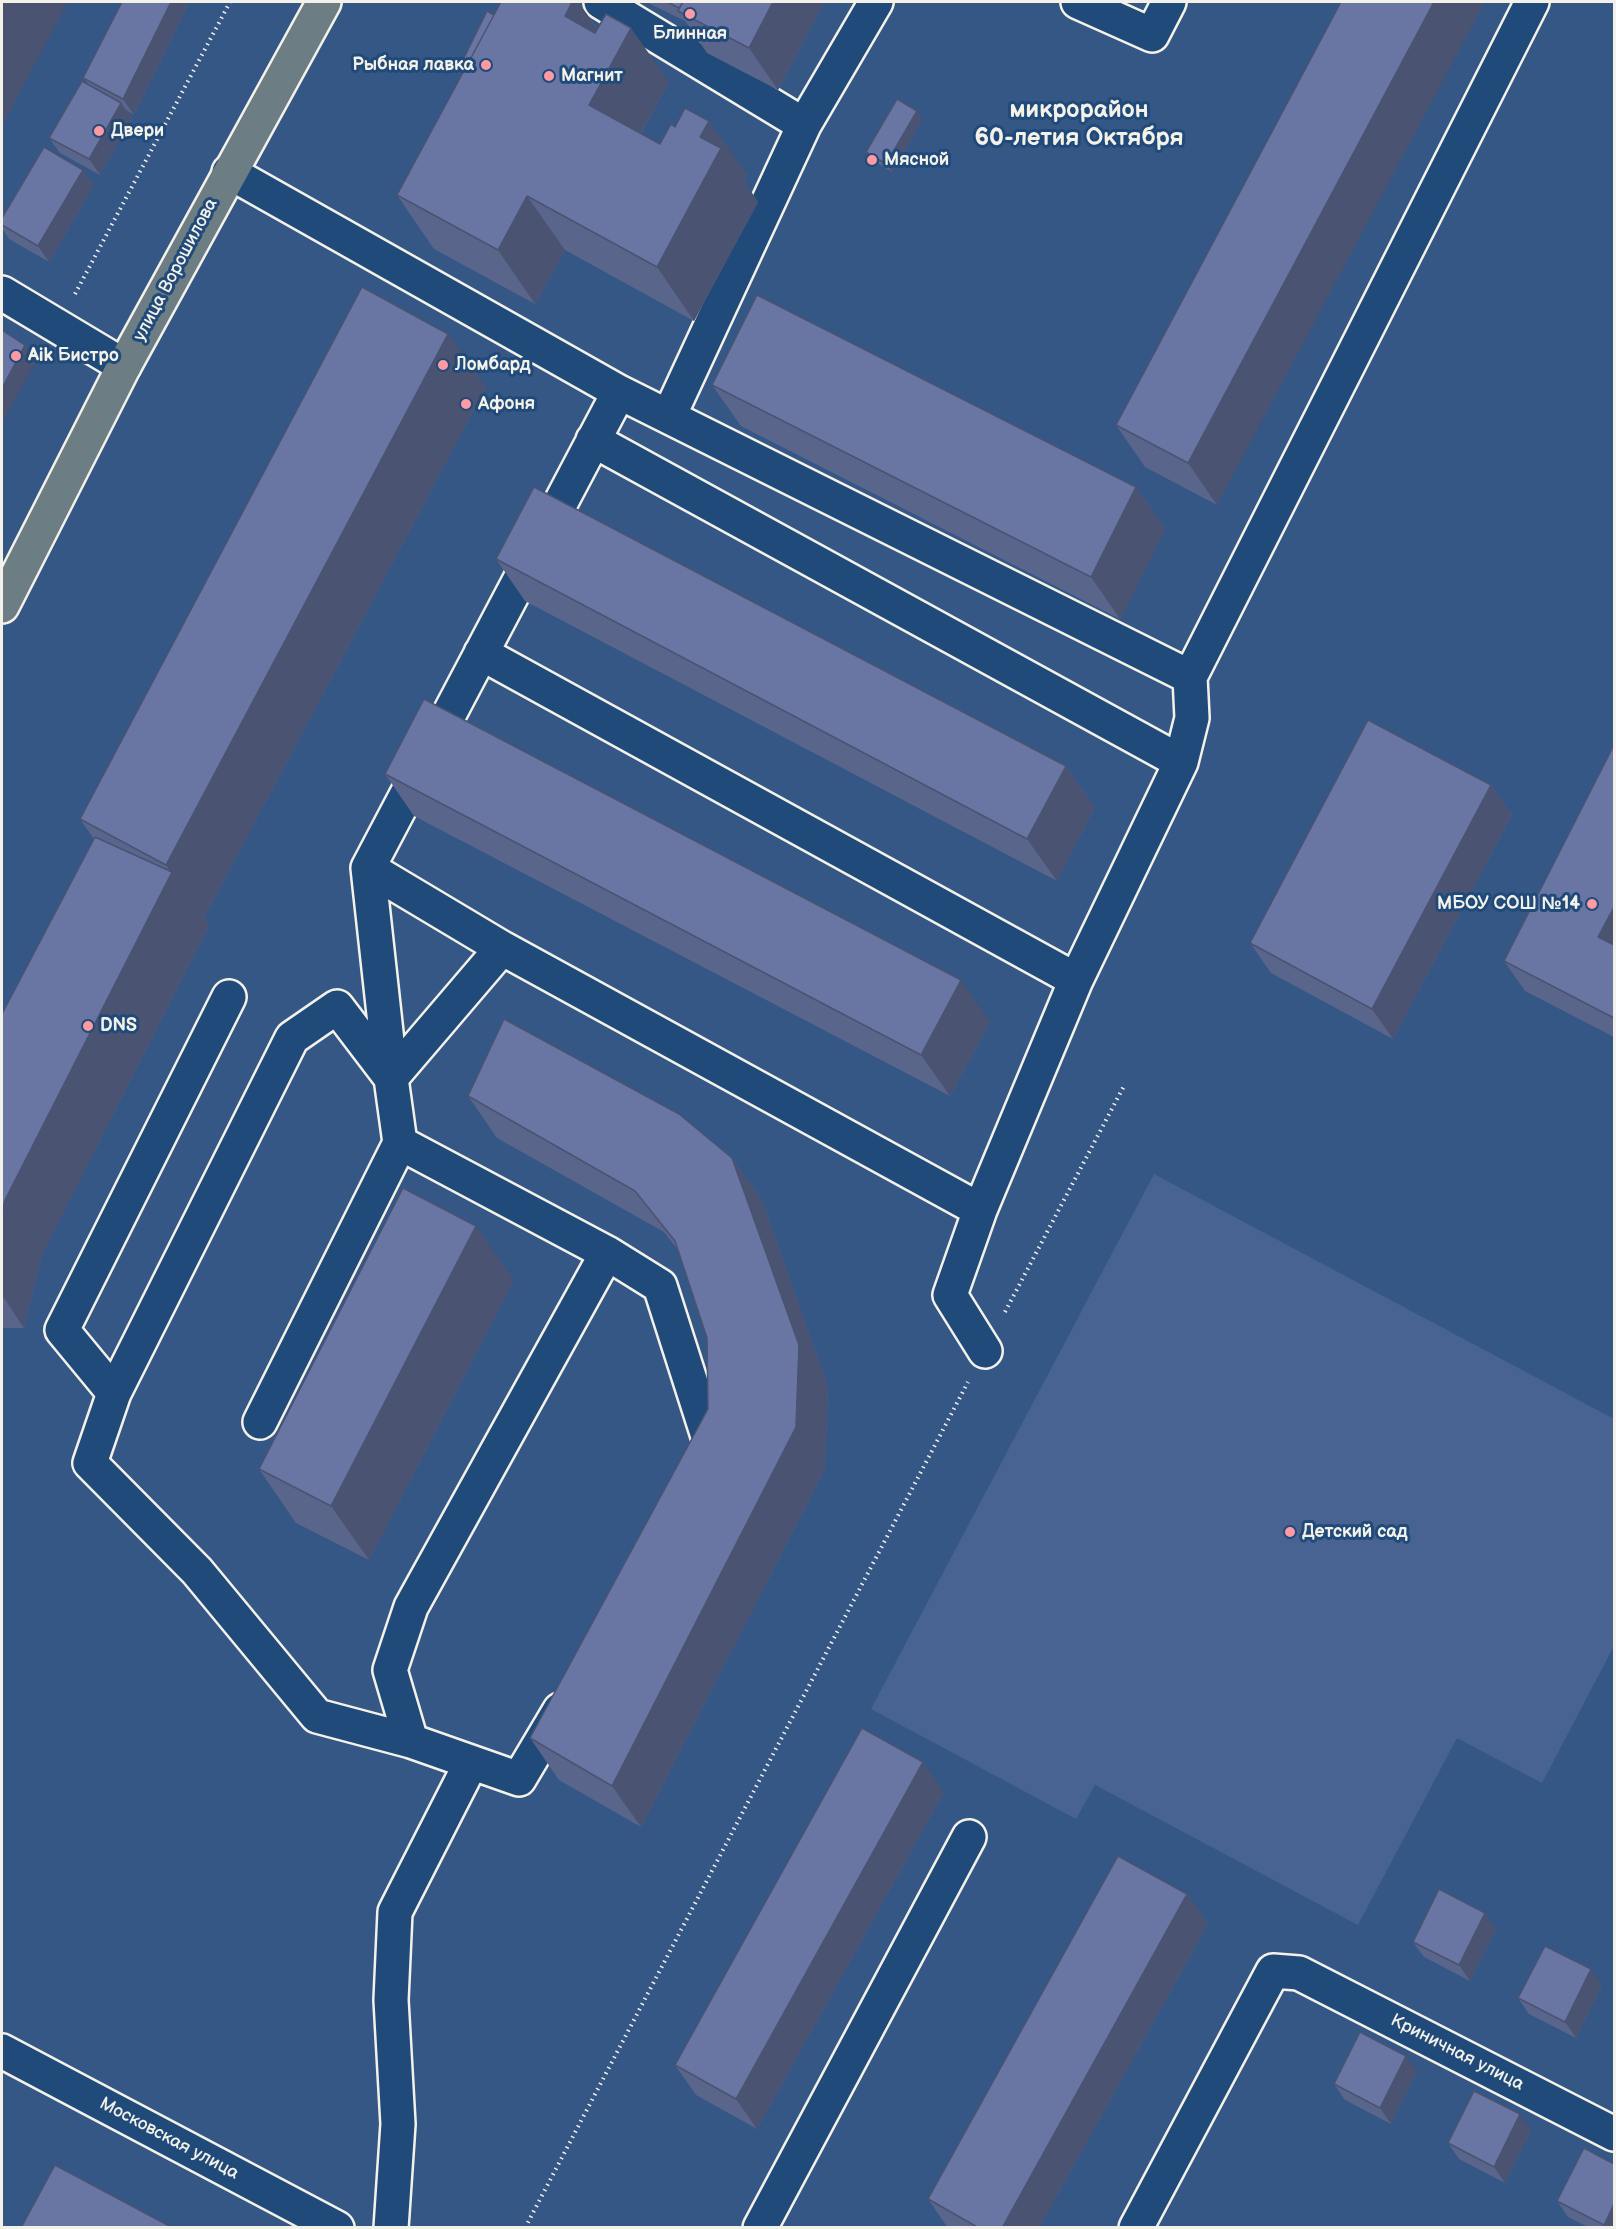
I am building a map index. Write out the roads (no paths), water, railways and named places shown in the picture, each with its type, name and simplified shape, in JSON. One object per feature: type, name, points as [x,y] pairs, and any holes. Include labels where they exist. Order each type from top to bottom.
[{"type":"main road","name":"улица Ворошилова","points":[[2,606],[124,366],[324,2]]},
{"type":"street","points":[[601,2],[804,125]]},
{"type":"street","points":[[669,416],[804,125],[876,2]]},
{"type":"street","points":[[1078,2],[1152,35],[1169,2]]},
{"type":"street","points":[[985,1351],[950,1295],[980,1210],[1076,980],[1181,762],[1192,718],[1190,677],[1532,2]]},
{"type":"street","points":[[229,172],[619,392],[1190,677]]},
{"type":"street","points":[[2,293],[124,366]]},
{"type":"street","points":[[260,1422],[400,1143],[368,868],[619,392]]},
{"type":"street","points":[[593,440],[1181,762]]},
{"type":"street","points":[[481,653],[1076,980]]},
{"type":"street","points":[[368,868],[502,948],[980,1210]]},
{"type":"street","points":[[391,1078],[502,948]]},
{"type":"street","points":[[114,1393],[62,1330],[229,997]]},
{"type":"street","points":[[391,1078],[337,1007],[292,1038],[114,1393],[90,1463],[197,1571],[317,1716],[411,1741],[519,1779],[574,1688]]},
{"type":"street","points":[[400,1143],[607,1253],[660,1286],[714,1455],[696,1486]]},
{"type":"street","points":[[411,1741],[390,1670],[411,1607],[607,1253]]},
{"type":"street","points":[[391,2228],[398,2124],[391,2000],[395,1912],[471,1763]]},
{"type":"street","points":[[760,2228],[969,1837]]},
{"type":"street","name":"Криничная улица","points":[[1136,2228],[1273,1971],[1299,1973],[1614,2134]]},
{"type":"street","name":"Московская улица","points":[[2,2051],[337,2228]]},
{"type":"place","name":"Блинная","points":[[690,14]]},
{"type":"place","name":"Рыбная лавка","points":[[486,65]]},
{"type":"place","name":"Магнит","points":[[549,76]]},
{"type":"place","name":"Двери","points":[[99,131]]},
{"type":"place","name":"Мясной","points":[[872,160]]},
{"type":"place","name":"Aik Бистро","points":[[16,356]]},
{"type":"place","name":"Ломбард","points":[[443,365]]},
{"type":"place","name":"Афоня","points":[[466,404]]},
{"type":"place","name":"МБОУ СОШ №14","points":[[1592,904]]},
{"type":"place","name":"DNS","points":[[88,1026]]},
{"type":"place","name":"Детский сад","points":[[1290,1532]]},
{"type":"district","name":"микрорайон 60-летия Октября","points":[[1079,125]]}]
